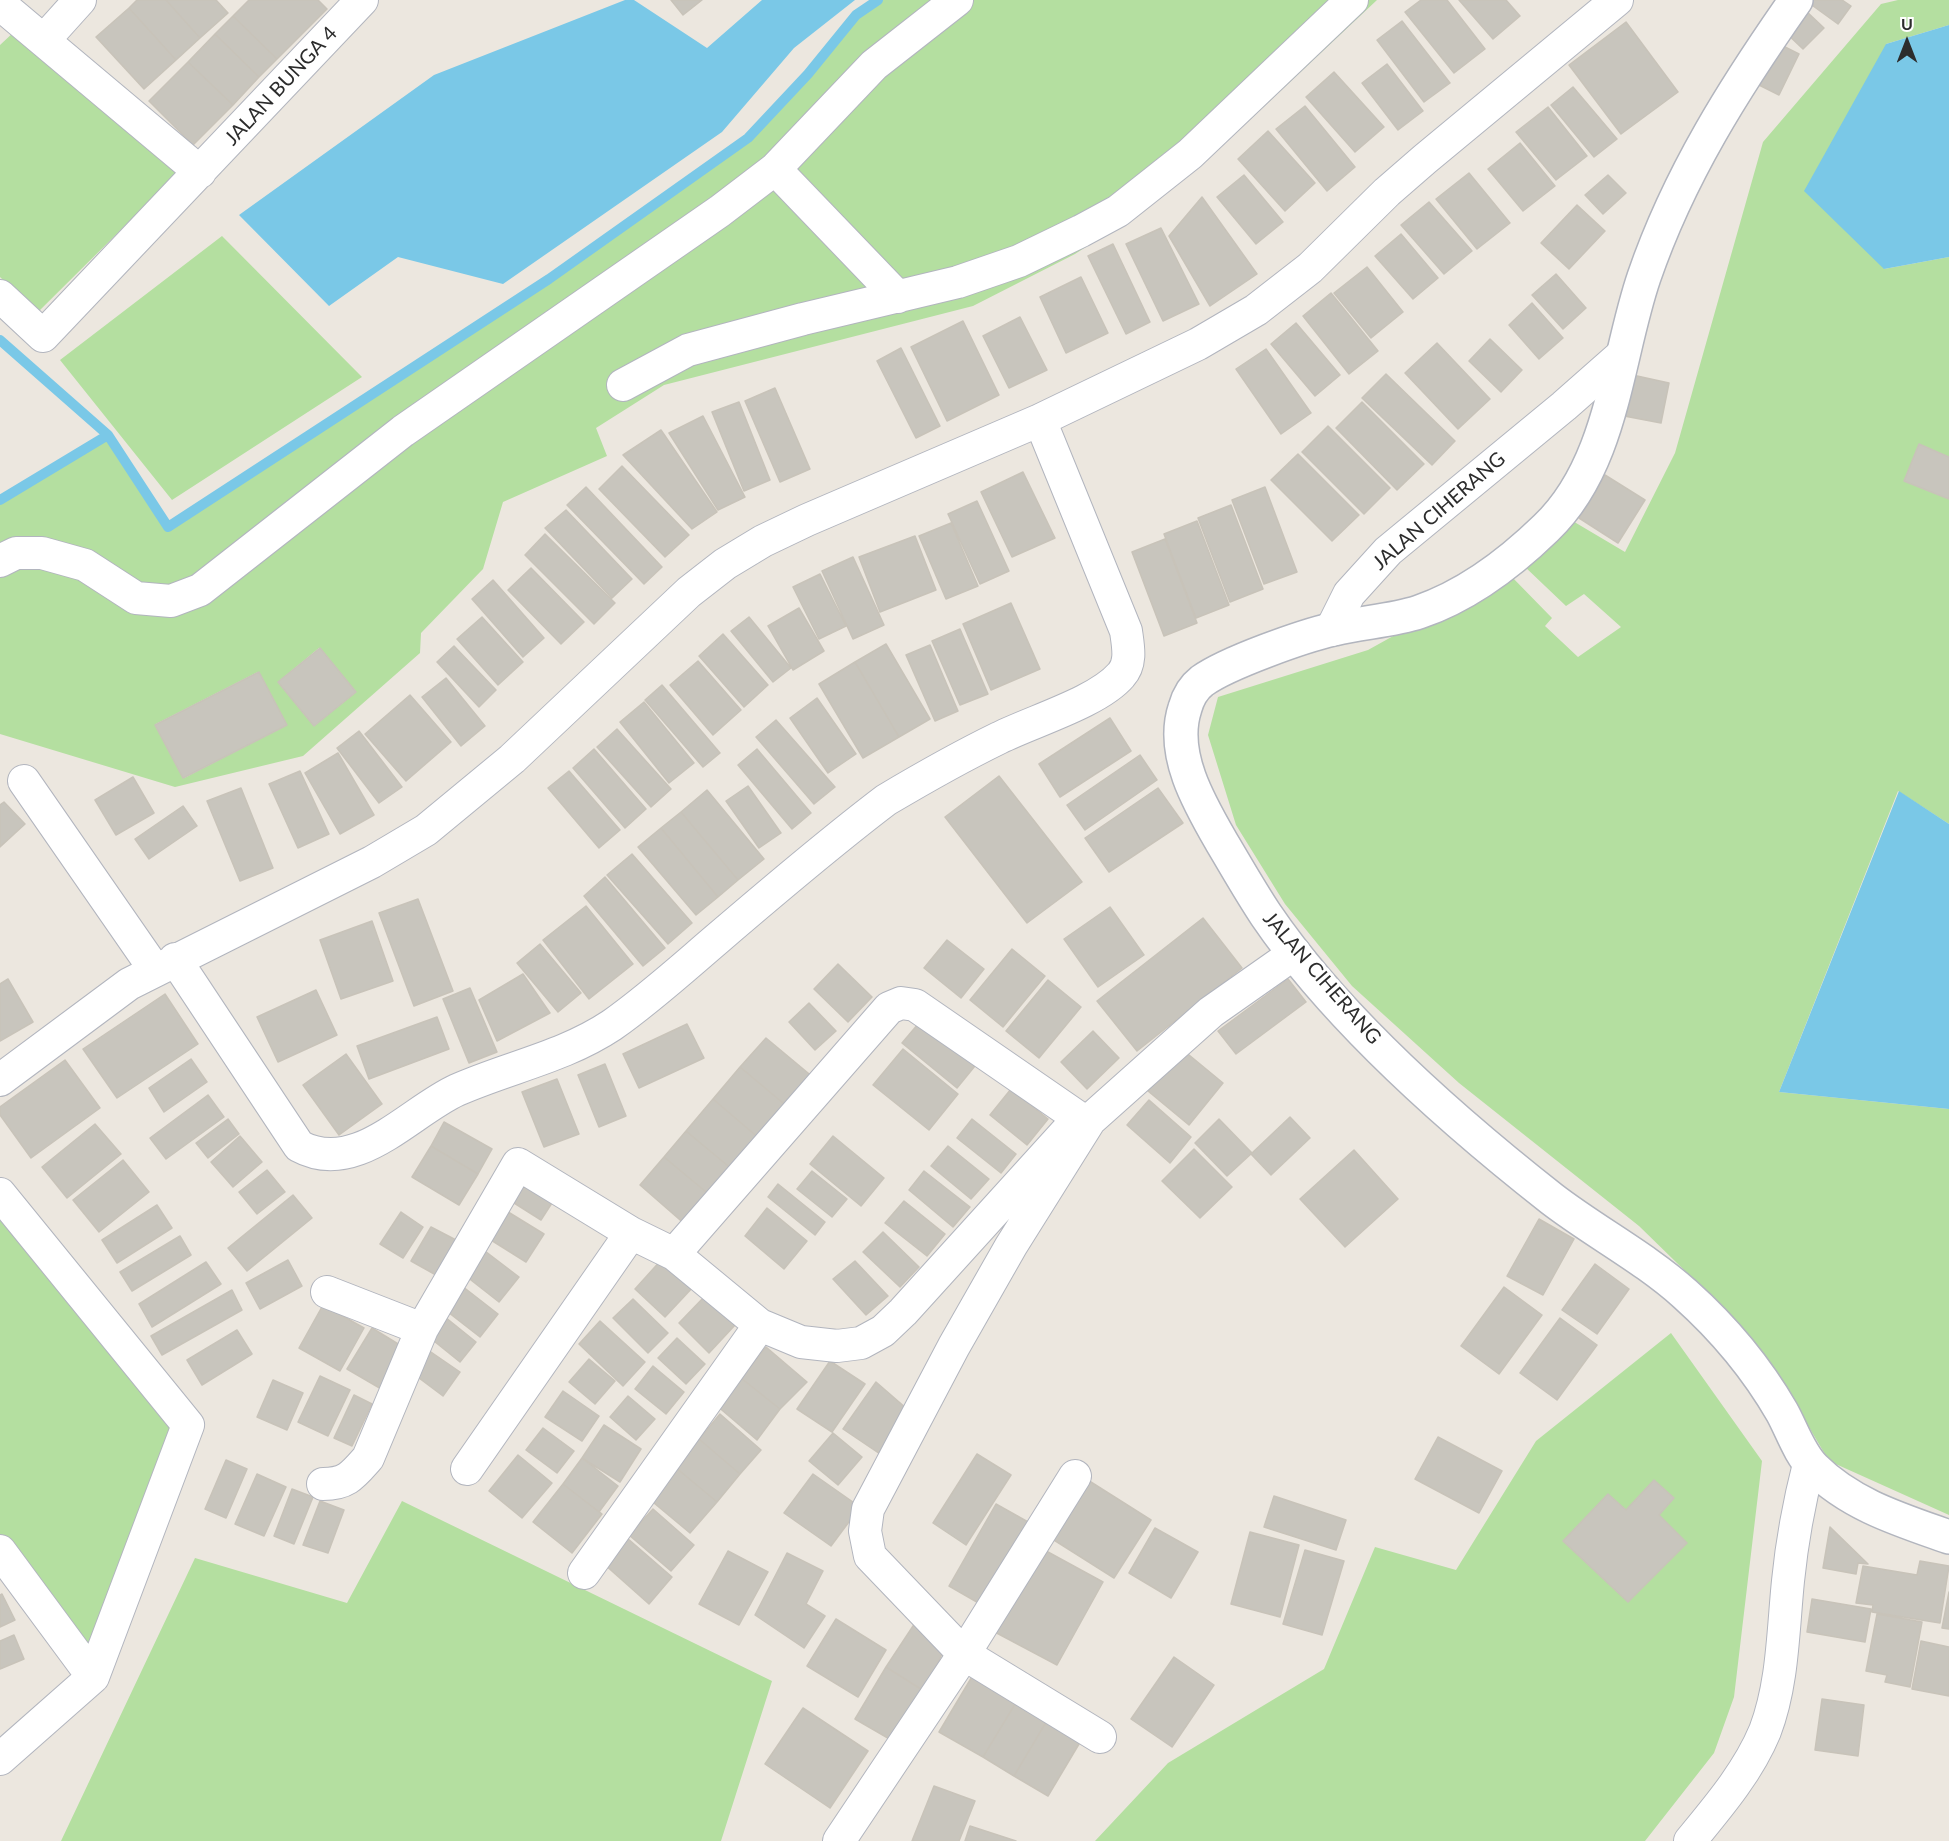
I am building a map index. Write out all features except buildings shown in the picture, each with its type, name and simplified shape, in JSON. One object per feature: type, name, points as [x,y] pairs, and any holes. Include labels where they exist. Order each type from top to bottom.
[{"type":"street","points":[[44,40],[80,0]]},
{"type":"street","name":"JALAN BUNGA 4","points":[[0,296],[43,336],[363,0]]},
{"type":"street","points":[[0,561],[16,553],[42,553],[85,565],[136,598],[171,601],[200,590],[403,431],[720,212],[775,169],[874,65],[957,0]]},
{"type":"street","points":[[623,385],[688,350],[958,282],[1019,261],[1118,211],[1190,154],[1352,0]]},
{"type":"street","points":[[0,1080],[96,1007],[165,965],[372,862],[426,830],[512,759],[689,592],[725,564],[763,541],[807,520],[1040,420],[1198,344],[1256,310],[1310,268],[1417,165],[1617,0]]},
{"type":"street","points":[[1331,630],[1419,612],[1456,595],[1492,573],[1550,525],[1581,481],[1599,441],[1643,279],[1690,169],[1708,133],[1738,84],[1796,0]]},
{"type":"street","points":[[0,4],[200,172]]},
{"type":"street","points":[[775,169],[898,297]]},
{"type":"street","name":"JALAN CIHERANG","points":[[1623,354],[1564,406],[1388,551],[1349,594],[1331,630],[1270,651],[1205,679],[1194,688],[1186,704],[1182,721],[1181,744],[1184,761],[1195,792],[1267,916],[1336,1000],[1395,1062],[1506,1162],[1560,1205],[1682,1292],[1717,1325],[1743,1354],[1762,1381],[1809,1464],[1832,1484],[1878,1512],[1949,1537]]},
{"type":"street","points":[[24,781],[165,965],[299,1146],[313,1154],[326,1156],[344,1153],[376,1141],[456,1090],[546,1059],[611,1025],[886,800],[999,738],[1106,689],[1123,674],[1129,657],[1126,631],[1040,420]]},
{"type":"street","points":[[323,1484],[339,1484],[353,1475],[368,1458],[422,1329],[518,1164],[632,1233],[674,1254],[760,1325],[801,1342],[837,1346],[861,1343],[883,1331],[1085,1119],[1211,1012],[1295,952]]},
{"type":"street","points":[[674,1254],[889,1008],[901,1004],[915,1005],[1085,1119]]},
{"type":"street","points":[[1085,1119],[960,1336],[868,1509],[865,1531],[870,1556],[964,1654],[1100,1737]]},
{"type":"street","points":[[0,1194],[188,1425],[93,1677],[0,1759]]},
{"type":"street","points":[[467,1469],[632,1233]]},
{"type":"street","points":[[327,1292],[422,1329]]},
{"type":"street","points":[[584,1572],[760,1325]]},
{"type":"street","points":[[1690,1841],[1721,1803],[1752,1757],[1765,1730],[1780,1666],[1794,1533],[1809,1464]]},
{"type":"street","points":[[839,1841],[964,1654],[1075,1476]]},
{"type":"street","points":[[0,1551],[93,1677]]},
{"type":"green space","points":[[878,0],[1377,0],[1240,129],[1161,198],[1075,254],[973,306],[664,385],[596,428],[607,456],[503,502],[483,569],[421,633],[420,653],[303,756],[175,787],[0,734],[0,500],[108,435],[168,527],[549,279],[748,138],[808,74],[856,15]],"holes":[[[319,648],[356,692],[314,726],[278,682]],[[258,672],[286,725],[184,778],[156,724]]]},
{"type":"green space","points":[[1898,0],[1949,0],[1949,25],[1886,44],[1884,269],[1949,257],[1949,824],[1898,791],[1779,1092],[1949,1109],[1949,1515],[1829,1461],[1791,1397],[1719,1304],[1639,1226],[1459,1083],[1352,986],[1285,904],[1236,825],[1208,735],[1218,697],[1368,650],[1510,575],[1552,618],[1545,626],[1578,657],[1621,627],[1584,594],[1566,606],[1524,566],[1571,520],[1625,552],[1675,453],[1763,142],[1881,4]]},
{"type":"green space","points":[[15,31],[177,174],[37,313],[0,277],[0,45]]},
{"type":"green space","points":[[222,236],[362,377],[172,500],[60,360]]},
{"type":"green space","points":[[0,1194],[188,1425],[93,1677],[0,1551]]},
{"type":"green space","points":[[1671,1333],[1762,1461],[1734,1697],[1714,1753],[1645,1841],[1095,1841],[1168,1763],[1324,1669],[1375,1547],[1456,1570],[1536,1441]]},
{"type":"green space","points":[[402,1501],[772,1681],[721,1841],[61,1841],[195,1558],[347,1603]]},
{"type":"water","points":[[625,0],[634,0],[707,48],[762,0],[855,0],[794,48],[722,132],[503,284],[398,257],[329,306],[239,215],[434,75]]},
{"type":"water","points":[[1949,25],[1949,257],[1884,269],[1804,191],[1886,44]]},
{"type":"water","points":[[1899,791],[1949,824],[1949,1109],[1779,1092]]},
{"type":"waterway","points":[[0,500],[108,435],[168,527],[549,279],[748,138],[808,74],[856,15],[878,0]]},
{"type":"waterway","points":[[0,340],[108,435]]}]
